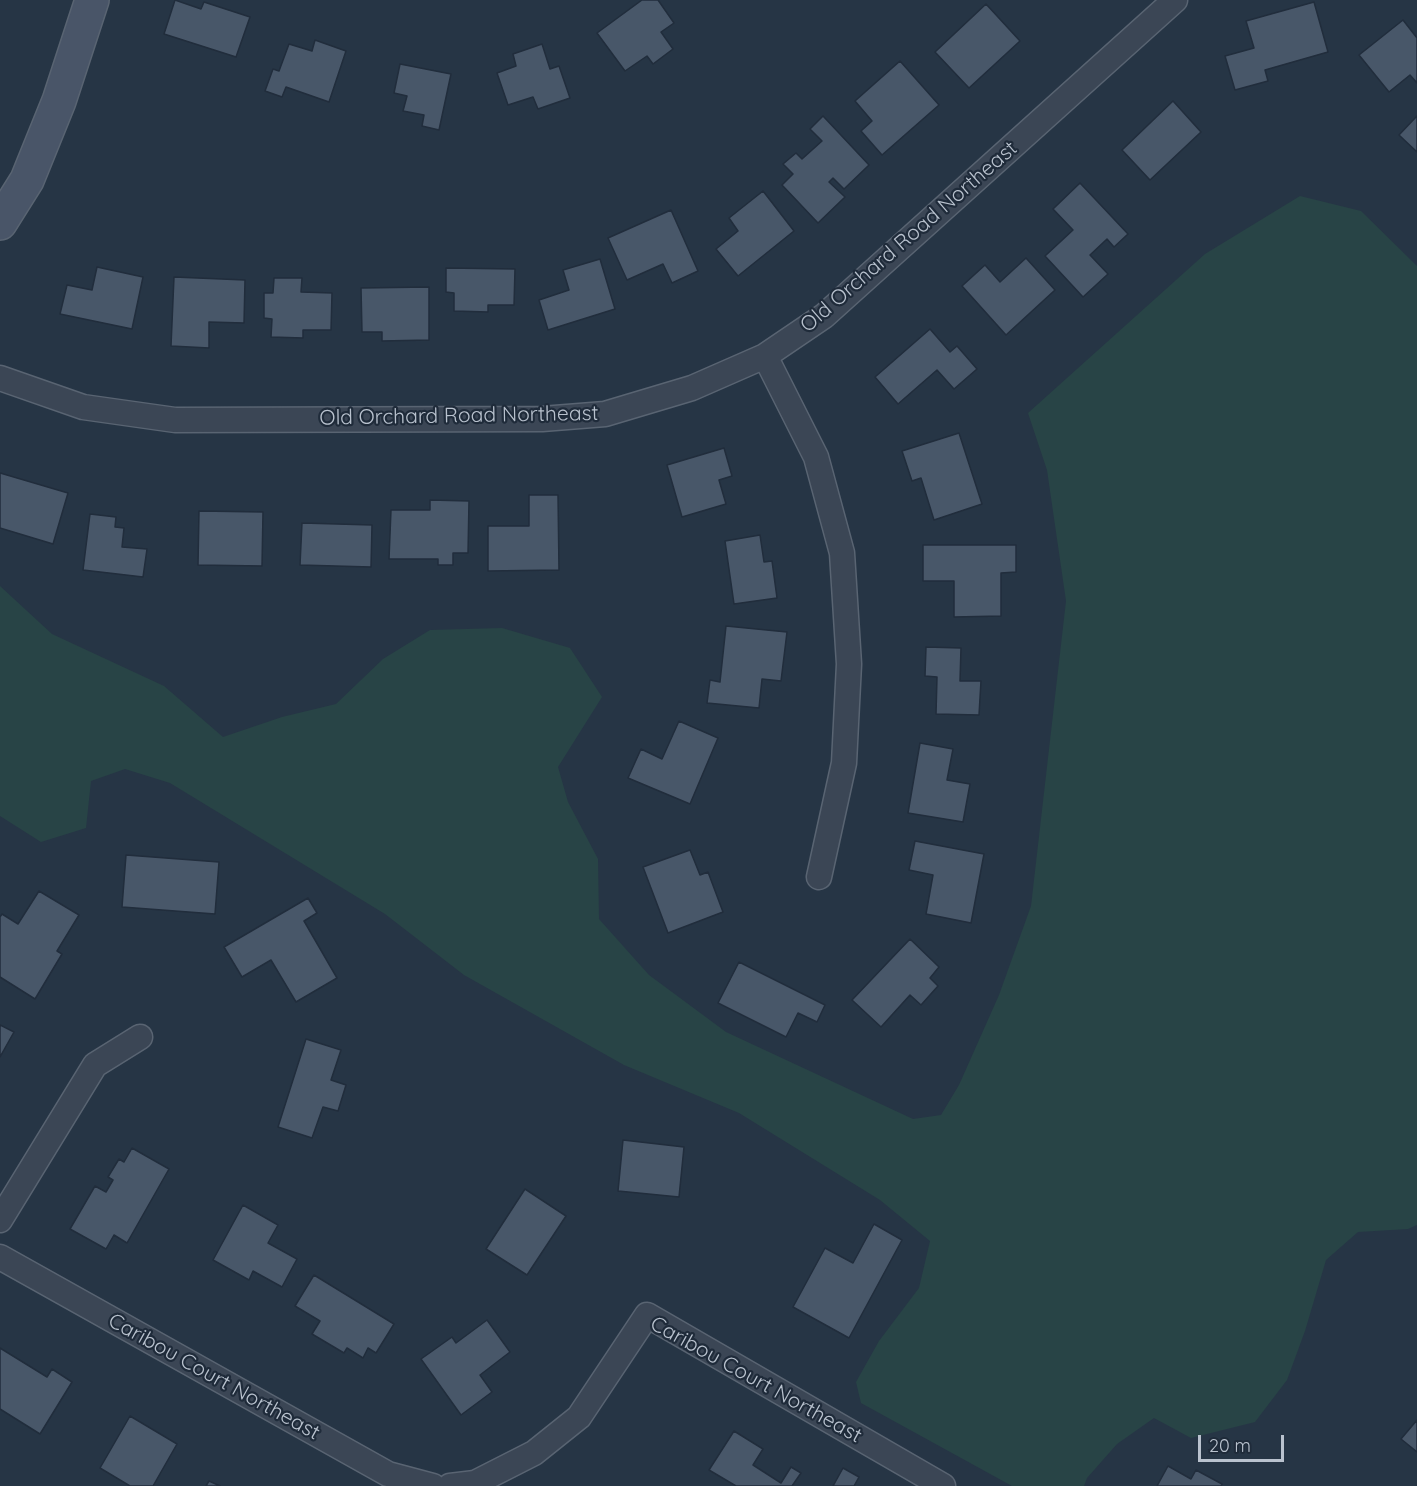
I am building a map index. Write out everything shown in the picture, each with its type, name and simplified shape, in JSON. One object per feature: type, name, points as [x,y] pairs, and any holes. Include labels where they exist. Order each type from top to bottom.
[{"type":"street","points":[[0,223],[27,180],[59,101],[92,0]]},
{"type":"street","name":"Old Orchard Road Northeast","points":[[0,378],[83,406],[175,420],[542,419],[605,414],[692,388],[765,356],[824,316],[1175,0]]},
{"type":"street","points":[[765,356],[816,457],[842,554],[849,664],[843,763],[819,877]]},
{"type":"street","points":[[0,1220],[95,1065],[140,1036]]},
{"type":"street","name":"Caribou Court Northeast","points":[[0,1257],[388,1474],[433,1486]]},
{"type":"street","name":"Caribou Court Northeast","points":[[450,1486],[475,1483],[534,1453],[579,1417],[646,1315],[943,1486]]},
{"type":"green space","points":[[1300,196],[1361,211],[1417,266],[1417,1225],[1408,1229],[1358,1232],[1326,1260],[1305,1331],[1287,1380],[1255,1422],[1191,1438],[1154,1418],[1117,1444],[1087,1478],[1084,1486],[1012,1486],[861,1403],[856,1382],[879,1341],[919,1288],[930,1241],[880,1200],[739,1113],[624,1065],[464,975],[385,914],[170,783],[125,769],[91,781],[86,828],[41,842],[0,816],[0,586],[52,634],[164,686],[223,737],[282,717],[336,704],[383,659],[430,630],[502,628],[570,648],[602,697],[558,767],[568,802],[598,859],[599,919],[649,975],[726,1032],[913,1119],[941,1115],[959,1085],[999,995],[1031,906],[1066,601],[1047,470],[1028,413],[1205,254]]},
{"type":"building","points":[[175,0],[201,9],[204,2],[250,17],[236,57],[164,34]]},
{"type":"building","points":[[642,0],[658,0],[674,23],[661,32],[673,49],[653,64],[647,56],[625,71],[597,33]]},
{"type":"building","points":[[1314,2],[1328,52],[1265,70],[1268,81],[1235,90],[1225,56],[1254,48],[1246,21]]},
{"type":"building","points":[[986,4],[1020,41],[969,88],[935,52]]},
{"type":"building","points":[[1403,20],[1417,38],[1417,83],[1410,75],[1389,92],[1359,55]]},
{"type":"building","points":[[315,40],[346,51],[329,102],[286,87],[282,97],[265,91],[273,69],[279,71],[289,44],[312,51]]},
{"type":"building","points":[[542,44],[550,69],[559,66],[570,98],[538,109],[533,97],[508,105],[497,73],[516,66],[513,54]]},
{"type":"building","points":[[900,61],[939,105],[882,155],[861,131],[872,121],[855,101]]},
{"type":"building","points":[[400,64],[451,74],[439,130],[422,126],[424,115],[403,111],[407,96],[394,93]]},
{"type":"building","points":[[1173,101],[1201,132],[1150,180],[1122,150]]},
{"type":"building","points":[[823,116],[869,165],[844,189],[833,178],[829,182],[845,197],[818,223],[782,185],[793,174],[783,164],[796,153],[802,159],[822,141],[810,129]]},
{"type":"building","points":[[1417,116],[1417,152],[1399,135]]},
{"type":"building","points":[[1080,183],[1128,234],[1114,247],[1107,239],[1090,255],[1108,274],[1083,297],[1045,256],[1073,230],[1053,209]]},
{"type":"building","points":[[763,191],[794,231],[738,276],[716,249],[738,231],[729,218]]},
{"type":"building","points":[[671,210],[698,271],[672,283],[663,264],[627,280],[608,238]]},
{"type":"building","points":[[1026,258],[1055,290],[1006,335],[962,286],[985,265],[1000,282]]},
{"type":"building","points":[[600,259],[615,309],[548,330],[539,300],[569,290],[563,270]]},
{"type":"building","points":[[97,267],[143,277],[132,329],[60,314],[67,285],[92,290]]},
{"type":"building","points":[[446,268],[515,269],[514,305],[488,305],[488,312],[454,311],[454,293],[446,292]]},
{"type":"building","points":[[174,277],[245,280],[244,323],[209,322],[209,348],[171,346]]},
{"type":"building","points":[[274,278],[302,278],[301,292],[332,293],[331,330],[303,330],[303,338],[271,337],[272,319],[264,318],[264,293],[273,293]]},
{"type":"building","points":[[429,287],[429,340],[382,341],[382,332],[362,332],[361,288]]},
{"type":"building","points":[[930,329],[950,352],[957,346],[977,369],[954,389],[937,370],[898,404],[875,377]]},
{"type":"building","points":[[959,433],[982,504],[934,520],[921,478],[912,481],[902,451]]},
{"type":"building","points":[[724,448],[732,476],[719,480],[726,504],[682,517],[667,465]]},
{"type":"building","points":[[0,473],[68,493],[53,544],[0,528]]},
{"type":"building","points":[[529,495],[558,495],[559,570],[488,571],[488,526],[529,526]]},
{"type":"building","points":[[430,500],[469,501],[468,553],[453,553],[453,565],[438,565],[438,559],[389,559],[391,510],[430,510]]},
{"type":"building","points":[[199,511],[263,512],[262,566],[198,565]]},
{"type":"building","points":[[90,514],[116,517],[115,527],[124,528],[122,547],[147,549],[143,577],[83,570]]},
{"type":"building","points":[[302,523],[372,525],[371,567],[300,565]]},
{"type":"building","points":[[760,535],[764,562],[772,561],[777,598],[734,604],[725,541]]},
{"type":"building","points":[[923,545],[1016,545],[1016,572],[1001,573],[1001,616],[954,617],[954,581],[923,581]]},
{"type":"building","points":[[726,626],[787,632],[781,681],[762,679],[759,708],[707,703],[710,680],[720,682]]},
{"type":"building","points":[[926,647],[961,648],[960,681],[981,681],[979,715],[936,714],[937,677],[925,676]]},
{"type":"building","points":[[679,721],[718,738],[690,804],[628,778],[641,749],[662,759]]},
{"type":"building","points":[[920,743],[953,749],[947,780],[970,784],[963,822],[908,813]]},
{"type":"building","points":[[915,841],[984,854],[971,923],[926,914],[933,875],[909,870]]},
{"type":"building","points":[[690,850],[700,875],[708,872],[723,912],[668,933],[643,867]]},
{"type":"building","points":[[126,855],[219,862],[215,914],[122,907]]},
{"type":"building","points":[[39,891],[79,915],[57,951],[62,954],[35,999],[0,977],[0,917],[2,914],[18,924]]},
{"type":"building","points":[[308,898],[317,913],[304,921],[337,978],[296,1002],[271,960],[242,977],[224,947]]},
{"type":"building","points":[[910,939],[939,967],[930,978],[938,986],[921,1005],[910,995],[881,1027],[852,1000]]},
{"type":"building","points":[[739,962],[825,1005],[817,1022],[798,1013],[786,1037],[718,1003]]},
{"type":"building","points":[[0,1025],[14,1032],[0,1057]]},
{"type":"building","points":[[306,1039],[341,1050],[331,1080],[346,1085],[338,1111],[323,1107],[312,1138],[278,1127]]},
{"type":"building","points":[[623,1140],[684,1147],[679,1197],[618,1191]]},
{"type":"building","points":[[132,1148],[169,1169],[127,1243],[114,1235],[106,1249],[70,1229],[95,1186],[106,1192],[113,1180],[108,1177],[119,1159],[124,1162]]},
{"type":"building","points":[[525,1189],[566,1216],[527,1275],[486,1249]]},
{"type":"building","points":[[243,1205],[278,1225],[268,1243],[297,1259],[282,1287],[253,1271],[249,1280],[213,1260]]},
{"type":"building","points":[[874,1224],[902,1240],[849,1338],[793,1307],[825,1248],[853,1263]]},
{"type":"building","points":[[314,1275],[394,1324],[376,1353],[368,1348],[363,1358],[347,1348],[344,1353],[312,1334],[320,1321],[295,1306]]},
{"type":"building","points":[[487,1320],[510,1352],[480,1375],[492,1392],[461,1415],[421,1359],[452,1337],[456,1343]]},
{"type":"building","points":[[0,1348],[47,1377],[52,1369],[72,1382],[40,1434],[0,1409]]},
{"type":"building","points":[[130,1416],[177,1444],[153,1486],[130,1486],[100,1468]]},
{"type":"building","points":[[1417,1420],[1417,1452],[1401,1439]]},
{"type":"building","points":[[734,1431],[763,1449],[753,1465],[781,1483],[791,1467],[801,1473],[792,1486],[736,1486],[709,1470]]},
{"type":"building","points":[[1168,1466],[1191,1479],[1196,1470],[1222,1484],[1221,1486],[1157,1486]]},
{"type":"building","points":[[843,1468],[859,1477],[854,1486],[833,1486]]},
{"type":"building","points":[[209,1481],[220,1486],[206,1486]]}]
